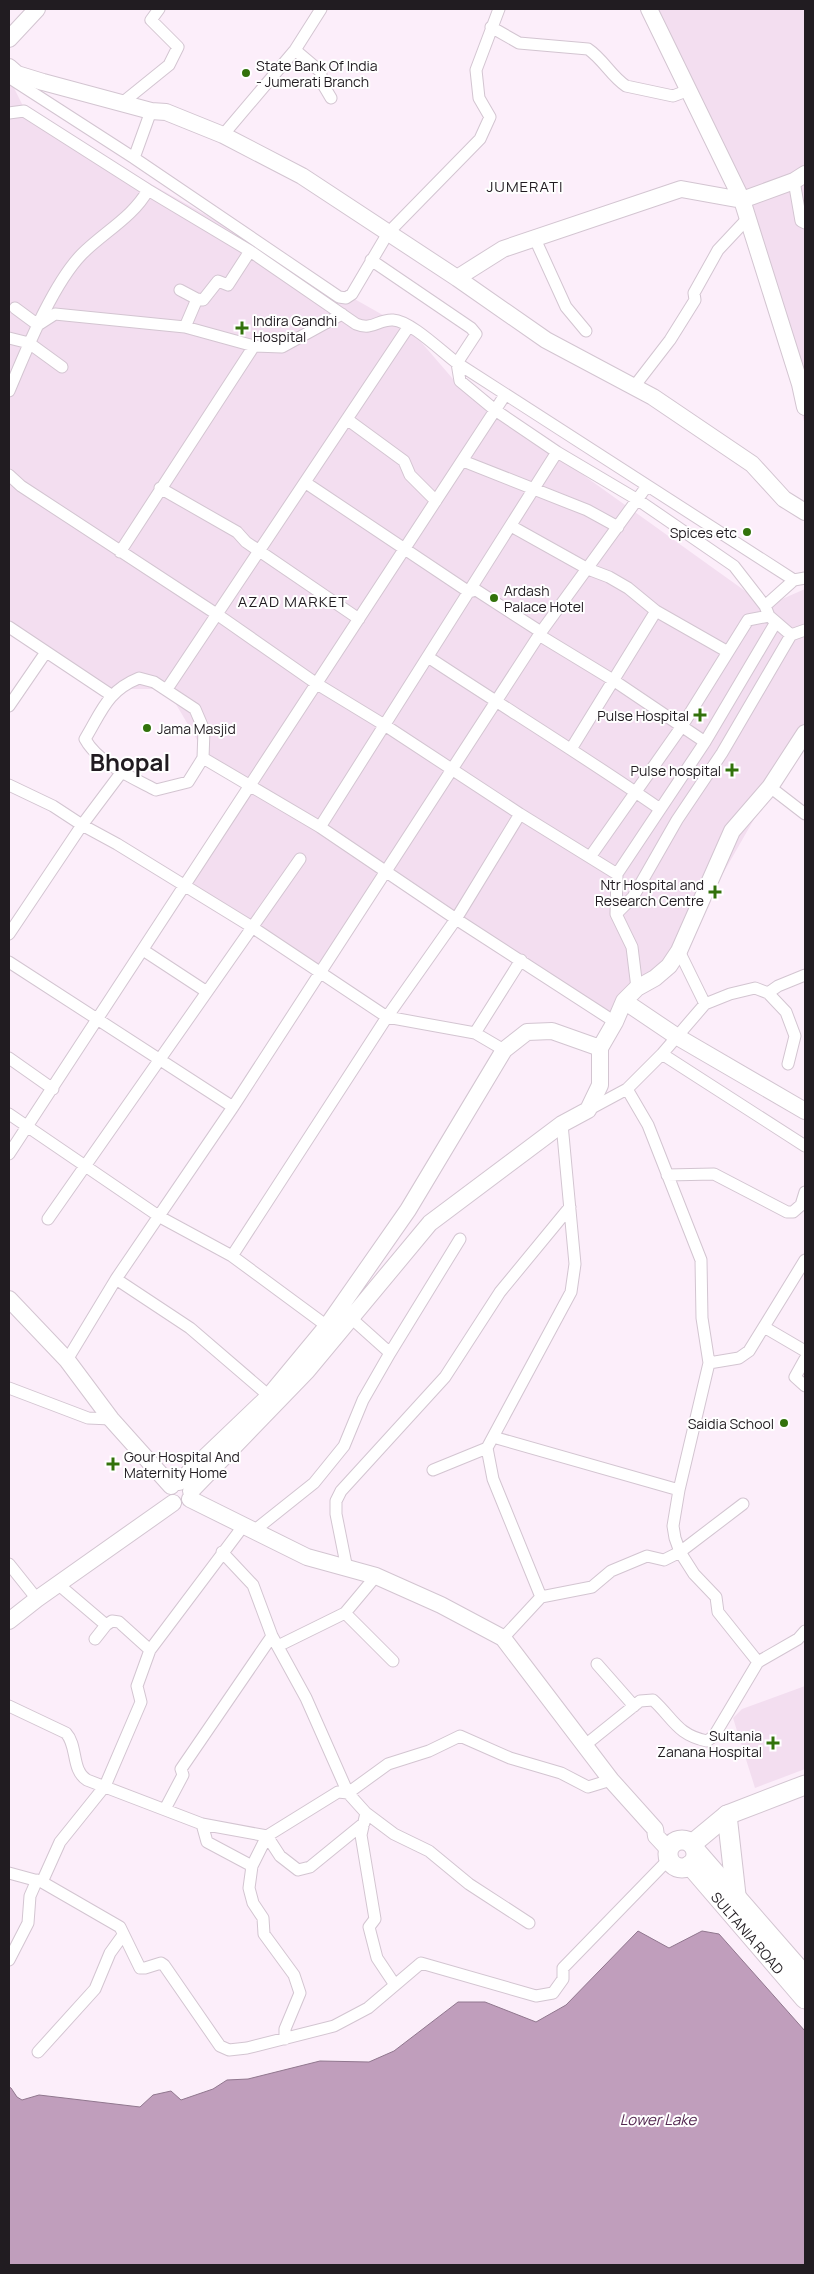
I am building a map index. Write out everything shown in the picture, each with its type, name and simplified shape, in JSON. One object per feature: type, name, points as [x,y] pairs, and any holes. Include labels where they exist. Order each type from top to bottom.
[{"type":"main road","points":[[682,1852],[727,1815],[805,1785]]},
{"type":"main road","points":[[727,1815],[736,1895]]},
{"type":"main road","name":"SULTANIA ROAD","points":[[682,1852],[736,1895],[805,1976]]},
{"type":"main road","name":"SULTANIA ROAD","points":[[682,1852],[805,1999]]},
{"type":"street","points":[[9,37],[38,9]]},
{"type":"street","points":[[122,103],[169,65],[178,47],[151,20],[159,9]]},
{"type":"street","points":[[223,135],[295,50],[321,9]]},
{"type":"street","points":[[12,76],[339,297],[346,298],[352,294],[388,232],[480,138],[490,117],[479,98],[476,70],[497,9]]},
{"type":"street","points":[[649,9],[742,200],[800,384],[805,407]]},
{"type":"street","points":[[491,27],[519,43],[588,49],[597,55],[620,82],[626,86],[673,96],[689,90]]},
{"type":"street","points":[[295,50],[321,72],[321,81],[331,98]]},
{"type":"street","points":[[12,76],[151,111],[166,112],[223,135],[302,176],[457,278],[546,340],[653,397],[752,464],[784,499],[805,512]]},
{"type":"street","points":[[9,113],[24,111],[148,190],[250,251],[364,327],[393,320],[409,326],[457,363],[505,395],[647,486],[799,579],[770,615],[705,742],[617,874],[616,914],[632,947],[637,988]]},
{"type":"street","points":[[134,158],[151,111]]},
{"type":"street","points":[[457,278],[503,249],[682,189],[742,200],[800,177],[801,221],[805,223]]},
{"type":"street","points":[[9,391],[29,343],[66,274],[82,254],[140,204],[148,190]]},
{"type":"street","points":[[633,388],[670,340],[695,300],[694,293],[718,250],[726,239],[748,218]]},
{"type":"street","points":[[535,239],[566,307],[586,331]]},
{"type":"street","points":[[180,290],[197,300],[203,300],[218,281],[228,285],[250,251]]},
{"type":"street","points":[[371,260],[471,328],[476,334],[457,363],[460,381],[495,410],[556,452],[638,500],[734,566],[770,615],[791,635]]},
{"type":"street","points":[[185,327],[197,300]]},
{"type":"street","points":[[15,308],[38,325]]},
{"type":"street","points":[[38,325],[55,314],[185,327],[254,346],[282,347],[342,314]]},
{"type":"street","points":[[167,689],[409,326]]},
{"type":"street","points":[[9,338],[29,343],[62,367]]},
{"type":"street","points":[[120,552],[254,346]]},
{"type":"street","points":[[9,1154],[505,395]]},
{"type":"street","points":[[348,420],[404,461],[410,475],[436,501]]},
{"type":"street","points":[[320,827],[386,726],[556,452]]},
{"type":"street","points":[[462,461],[588,510],[618,527]]},
{"type":"street","points":[[9,474],[22,486],[218,615],[317,684],[617,874]]},
{"type":"street","points":[[306,483],[469,592],[476,590],[705,742]]},
{"type":"street","points":[[67,1360],[116,1279],[160,1217],[233,1107],[540,634],[647,486]]},
{"type":"street","points":[[160,488],[237,532],[260,552],[359,619]]},
{"type":"street","points":[[511,526],[588,569],[609,577],[628,588],[656,611],[728,652]]},
{"type":"street","points":[[571,749],[656,611]]},
{"type":"street","points":[[590,857],[682,726],[748,620],[770,615]]},
{"type":"street","points":[[9,628],[111,695]]},
{"type":"street","points":[[616,914],[633,897],[677,820],[722,753],[791,635],[805,630]]},
{"type":"street","points":[[9,706],[46,652]]},
{"type":"street","points":[[428,657],[660,809]]},
{"type":"street","points":[[139,678],[154,682],[167,689],[195,709],[204,730],[203,758],[188,782],[156,790],[121,773],[88,746],[85,739],[111,695],[123,685],[139,678]]},
{"type":"street","points":[[588,1110],[600,1085],[600,1048],[616,1022],[624,1001],[637,988],[654,978],[668,966],[679,951],[732,831],[770,787],[805,734]]},
{"type":"street","points":[[203,758],[320,827],[456,919],[616,1022]]},
{"type":"street","points":[[9,934],[82,825],[121,773]]},
{"type":"street","points":[[9,785],[53,806],[82,825],[117,844],[252,927],[320,974],[387,1016],[475,1033],[504,1050]]},
{"type":"street","points":[[770,787],[805,814]]},
{"type":"street","points":[[232,1256],[387,1016],[456,919],[520,814]]},
{"type":"street","points":[[48,1219],[300,859]]},
{"type":"street","points":[[143,950],[206,992]]},
{"type":"street","points":[[679,951],[705,1004]]},
{"type":"street","points":[[475,1033],[521,960]]},
{"type":"street","points":[[9,962],[233,1107]]},
{"type":"street","points":[[768,993],[778,986],[805,975]]},
{"type":"street","points":[[333,1330],[351,1318],[430,1223],[562,1124],[627,1089],[662,1054],[705,1004],[730,994],[755,988],[768,993],[786,1012],[795,1036],[788,1064]]},
{"type":"street","points":[[624,1001],[676,1036],[805,1111]]},
{"type":"street","points":[[9,1622],[34,1595],[59,1584],[179,1493],[273,1400],[333,1330],[363,1272],[408,1210],[504,1050],[527,1032],[552,1031],[600,1048]]},
{"type":"street","points":[[662,1054],[805,1146]]},
{"type":"street","points":[[9,1058],[53,1089]]},
{"type":"street","points":[[627,1089],[648,1125],[701,1260],[702,1318],[709,1363],[679,1490],[673,1526],[680,1552],[694,1574],[716,1597],[718,1612],[758,1662]]},
{"type":"street","points":[[9,1114],[160,1217],[232,1256],[333,1330]]},
{"type":"street","points":[[433,1470],[486,1448],[571,1292],[575,1264],[562,1124]]},
{"type":"street","points":[[667,1175],[714,1174],[787,1212],[793,1212],[801,1205],[805,1192]]},
{"type":"street","points":[[346,1568],[336,1514],[336,1502],[341,1491],[445,1377],[500,1292],[570,1207]]},
{"type":"street","points":[[9,1960],[14,1939],[28,1924],[30,1896],[60,1842],[105,1786],[141,1702],[137,1686],[150,1650],[222,1552],[250,1528],[314,1483],[344,1446],[362,1400],[460,1239]]},
{"type":"street","points":[[709,1363],[739,1358],[749,1351],[805,1260]]},
{"type":"street","points":[[363,1272],[379,1285]]},
{"type":"street","points":[[116,1279],[190,1328],[273,1400]]},
{"type":"street","points":[[9,1299],[67,1360],[110,1419],[179,1493],[307,1556],[376,1576],[441,1605],[504,1638],[584,1746],[611,1780],[655,1829],[656,1836],[682,1852],[563,1968],[563,1979],[552,1993],[536,1996],[421,1963],[368,2008],[334,2026],[285,2040],[230,2050],[220,2046],[164,1965],[140,1968],[120,1927],[39,1881],[9,1873]]},
{"type":"street","points":[[351,1318],[390,1353]]},
{"type":"street","points":[[764,1326],[805,1351]]},
{"type":"street","points":[[805,1359],[795,1377],[805,1386]]},
{"type":"street","points":[[9,1388],[88,1418],[110,1419]]},
{"type":"street","points":[[493,1437],[679,1490]]},
{"type":"street","points":[[486,1448],[493,1479],[541,1597]]},
{"type":"street","points":[[9,1610],[34,1595],[179,1493]]},
{"type":"street","points":[[504,1638],[541,1597],[592,1587],[611,1571],[647,1556],[664,1560],[680,1552],[743,1504]]},
{"type":"street","points":[[222,1552],[253,1585],[275,1641],[306,1698],[348,1792],[365,1818],[429,1851],[469,1884],[529,1923]]},
{"type":"street","points":[[9,1564],[34,1595]]},
{"type":"street","points":[[164,1809],[183,1775],[181,1769],[275,1641],[345,1613],[376,1576]]},
{"type":"street","points":[[59,1584],[106,1625]]},
{"type":"street","points":[[345,1613],[393,1660]]},
{"type":"street","points":[[95,1639],[112,1620],[119,1622],[150,1650]]},
{"type":"street","points":[[584,1746],[634,1706],[646,1699],[654,1700],[674,1725],[686,1733],[707,1741],[714,1736],[758,1662],[798,1639],[805,1631]]},
{"type":"street","points":[[597,1664],[634,1706]]},
{"type":"street","points":[[9,1706],[66,1733],[70,1738],[82,1777],[202,1824],[267,1836],[280,1856],[298,1870],[310,1868],[365,1818]]},
{"type":"street","points":[[285,2040],[285,2029],[300,1993],[294,1974],[264,1934],[263,1918],[253,1903],[249,1888],[252,1866],[267,1836],[338,1792],[348,1792],[388,1764],[429,1751],[460,1736],[510,1758],[561,1772],[588,1787],[611,1780]]},
{"type":"street","points":[[365,1818],[361,1835],[375,1919],[370,1927],[377,1958],[395,1985]]},
{"type":"street","points":[[202,1824],[207,1842],[252,1866]]},
{"type":"street","points":[[38,2052],[95,1989],[110,1953],[123,1935]]},
{"type":"shaded area","points":[[645,9],[805,9],[805,425],[743,200]]},
{"type":"shaded area","name":"AZAD MARKET","points":[[9,78],[27,114],[397,323],[409,328],[459,386],[766,606],[805,589],[805,730],[678,952],[615,1022],[391,875],[319,973],[186,885],[252,783],[206,755],[167,689],[97,689],[9,634]]},
{"type":"shaded area","name":"Sultania Zanana Hospital","points":[[805,1686],[805,1769],[755,1788],[733,1718],[742,1709]]},
{"type":"water","name":"Lower Lake","points":[[638,1931],[669,1948],[702,1931],[719,1934],[805,2031],[805,2265],[9,2265],[9,2087],[22,2100],[39,2095],[140,2107],[153,2095],[171,2091],[181,2100],[213,2089],[227,2080],[248,2079],[320,2061],[369,2062],[394,2051],[458,2002],[485,2002],[536,2022],[566,2005]]},
{"type":"place","name":"State Bank Of India - Jumerati Branch","points":[[246,73]]},
{"type":"place","name":"Indira Gandhi Hospital","points":[[242,328]]},
{"type":"place","name":"Spices etc","points":[[747,532]]},
{"type":"place","name":"Ardash Palace Hotel","points":[[494,598]]},
{"type":"place","name":"Pulse Hospital","points":[[700,715]]},
{"type":"place","name":"Jama Masjid","points":[[147,728]]},
{"type":"place","name":"Pulse hospital","points":[[732,770]]},
{"type":"place","name":"Ntr Hospital and Research Centre","points":[[715,892]]},
{"type":"place","name":"Saidia School","points":[[784,1423]]},
{"type":"place","name":"Gour Hospital And Maternity Home","points":[[113,1464]]},
{"type":"place","name":"Sultania Zanana Hospital","points":[[773,1743]]},
{"type":"district","name":"JUMERATI","points":[[525,186]]},
{"type":"district","name":"AZAD MARKET","points":[[293,601]]},
{"type":"district","name":"Bhopal","points":[[130,761]]}]
